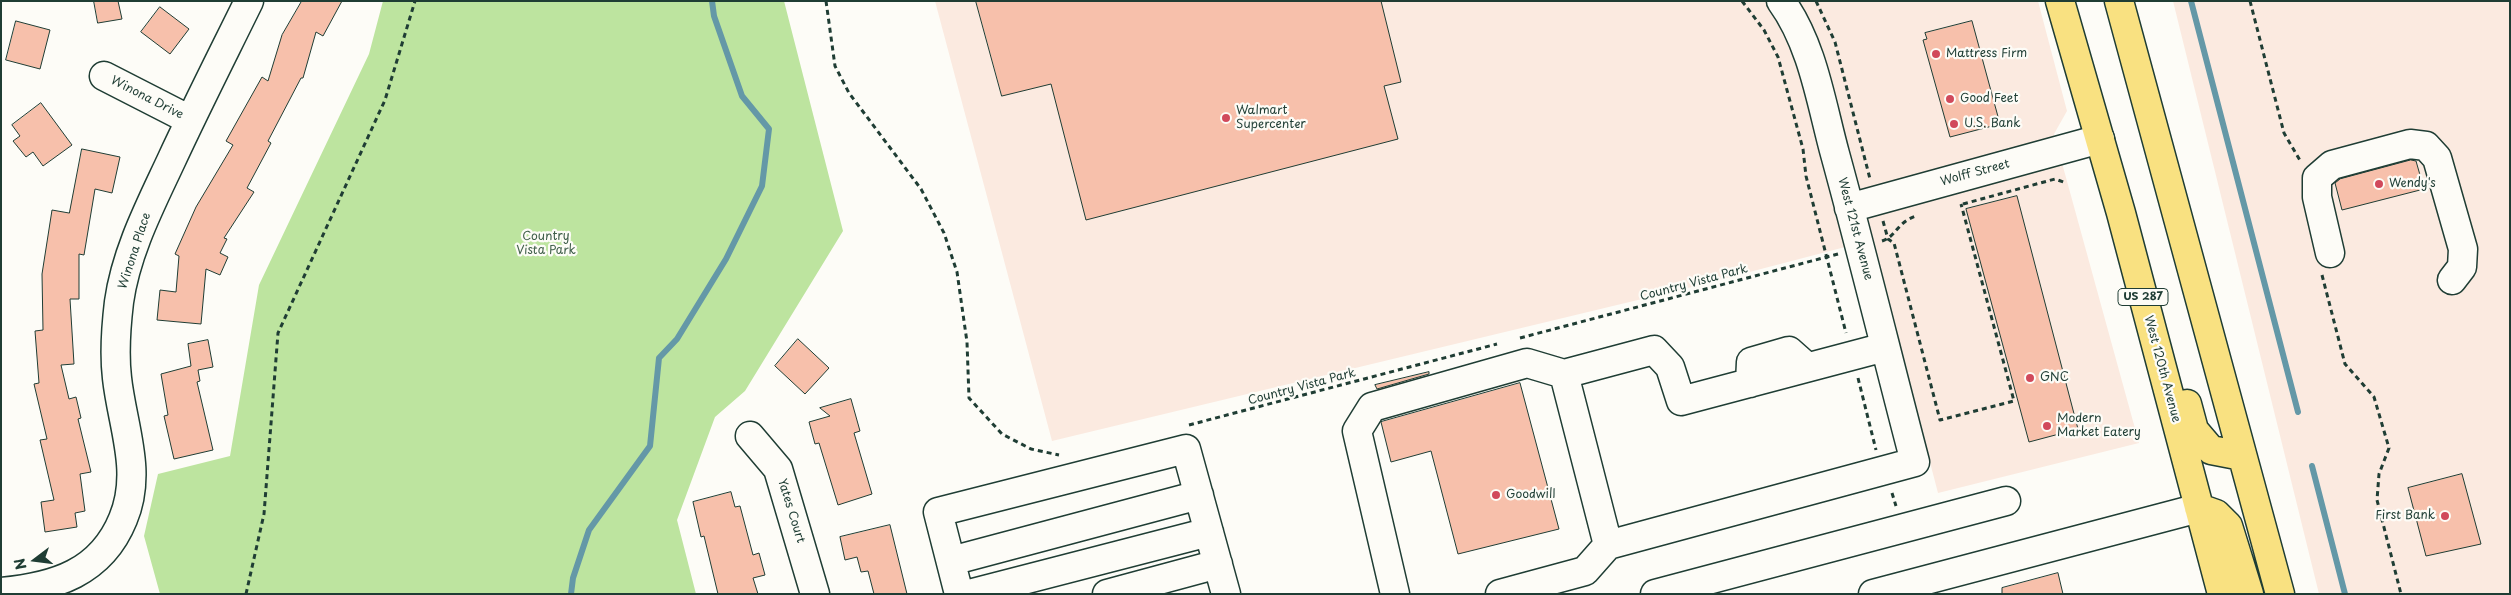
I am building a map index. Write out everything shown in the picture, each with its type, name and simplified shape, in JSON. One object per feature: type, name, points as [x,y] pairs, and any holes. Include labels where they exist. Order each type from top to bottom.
[{"type":"main road","name":"West 120th Avenue","points":[[2060,1],[2102,144],[2222,594]]},
{"type":"main road","points":[[2119,1],[2280,594]]},
{"type":"main road","points":[[2102,144],[2129,185],[2194,430],[2210,450],[2242,456]]},
{"type":"main road","points":[[2199,508],[2216,514],[2228,526],[2249,594]]},
{"type":"street","name":"Winona Place","points":[[1,592],[39,586],[87,568],[108,544],[123,520],[132,484],[132,466],[117,376],[116,338],[119,302],[124,278],[142,221],[249,1]]},
{"type":"street","name":"West 121st Avenue","points":[[1781,1],[1797,27],[1808,54],[1915,462],[1884,470]]},
{"type":"street","name":"Winona Drive","points":[[104,76],[190,120]]},
{"type":"street","name":"Wolff Street","points":[[1849,208],[2102,144]]},
{"type":"street","points":[[2325,262],[2317,197],[2317,178],[2332,165],[2410,144],[2426,146],[2437,158],[2463,249],[2462,268],[2452,280]]},
{"type":"street","points":[[1395,594],[1357,431],[1372,407],[1527,363],[1564,374],[1654,350],[1670,366],[1681,401],[1885,347]]},
{"type":"street","points":[[1564,374],[1608,545]]},
{"type":"street","name":"Yates Court","points":[[750,436],[778,469],[815,594]]},
{"type":"street","points":[[959,594],[938,512],[1186,449],[1226,594]]},
{"type":"street","points":[[1500,594],[1585,570],[1608,545],[1884,470]]},
{"type":"street","points":[[950,561],[1199,495]]},
{"type":"street","points":[[1655,594],[2006,501]]},
{"type":"street","points":[[1873,594],[2199,508]]},
{"type":"street","points":[[969,594],[1209,532]]},
{"type":"street","points":[[1107,594],[1218,564]]},
{"type":"path","points":[[246,594],[264,514],[278,333],[385,100],[415,1]]},
{"type":"path","points":[[826,1],[835,66],[849,93],[921,189],[944,233],[958,281],[967,342],[969,398],[1002,434],[1031,449],[1050,455],[1065,456]]},
{"type":"path","points":[[1742,1],[1764,30],[1778,58],[1803,149],[1806,176],[1878,456],[1896,507]]},
{"type":"path","points":[[1816,1],[1835,42],[1876,200],[1888,239],[1894,243],[1940,420],[2014,400],[1962,204]]},
{"type":"path","points":[[2250,1],[2284,133],[2303,166]]},
{"type":"path","points":[[1954,206],[2055,179],[2066,183]]},
{"type":"path","points":[[1888,239],[1905,220],[1922,215]]},
{"type":"path","name":"Country Vista Park","points":[[1512,341],[1888,239]]},
{"type":"path","points":[[2325,262],[2345,364],[2374,397],[2389,448],[2379,474],[2377,500],[2400,594]]},
{"type":"path","name":"Country Vista Park","points":[[1187,426],[1503,343]]},
{"type":"shaded area","points":[[935,1],[2038,1],[2067,111],[2054,134],[2139,443],[1938,493],[1872,240],[1696,286],[1052,441]]},
{"type":"shaded area","points":[[2173,1],[2510,1],[2510,594],[2319,594]]},
{"type":"green space","name":"Country Vista Park","points":[[383,1],[784,1],[843,231],[745,391],[715,417],[677,520],[696,594],[160,594],[144,536],[158,474],[230,456],[259,285],[369,54]]},
{"type":"building","points":[[94,1],[118,1],[122,19],[98,23]]},
{"type":"building","points":[[302,1],[342,1],[323,36],[316,32],[303,78],[301,78],[268,141],[271,143],[247,188],[254,192],[224,238],[227,239],[220,253],[228,257],[220,275],[206,269],[201,324],[157,320],[160,290],[176,292],[179,256],[175,254],[196,207],[233,145],[226,141],[262,77],[268,81],[282,35]]},
{"type":"building","name":"Walmart Supercenter","points":[[976,1],[1381,1],[1401,82],[1384,86],[1398,139],[1086,220],[1051,84],[1002,96]]},
{"type":"building","points":[[160,7],[189,29],[170,54],[141,32]]},
{"type":"building","points":[[16,21],[50,30],[40,69],[6,60]]},
{"type":"building","points":[[1972,21],[2000,124],[1950,137],[1923,40],[1927,39],[1925,33]]},
{"type":"building","points":[[41,103],[72,145],[43,166],[33,152],[26,157],[13,141],[20,136],[12,125]]},
{"type":"building","points":[[82,149],[120,157],[112,193],[95,189],[84,255],[79,254],[79,299],[70,299],[74,364],[61,365],[69,399],[76,397],[81,418],[78,419],[91,472],[80,474],[85,511],[75,513],[77,527],[45,532],[41,502],[54,500],[40,440],[47,439],[34,384],[39,383],[35,331],[43,330],[42,274],[52,210],[69,213]]},
{"type":"building","name":"Wendy's","points":[[2411,160],[2416,161],[2424,189],[2342,210],[2335,183],[2340,179]]},
{"type":"building","points":[[2017,196],[2078,429],[2029,442],[1966,209]]},
{"type":"building","points":[[798,339],[829,368],[805,394],[775,366]]},
{"type":"building","points":[[208,340],[213,367],[198,370],[200,381],[197,382],[213,450],[174,459],[164,416],[168,415],[161,374],[191,366],[188,344]]},
{"type":"building","points":[[1429,372],[1429,374],[1377,389],[1375,385]]},
{"type":"building","name":"Goodwill","points":[[1520,383],[1559,529],[1458,554],[1431,451],[1391,462],[1381,422]]},
{"type":"building","points":[[851,399],[860,431],[854,433],[872,494],[838,505],[819,443],[815,444],[809,422],[830,416],[820,408]]},
{"type":"building","name":"First Bank","points":[[2462,474],[2481,544],[2426,556],[2408,488]]},
{"type":"building","points":[[731,492],[735,507],[740,506],[753,555],[759,553],[765,575],[753,578],[758,594],[718,594],[704,536],[701,537],[693,502]]},
{"type":"building","points":[[890,525],[907,594],[874,594],[868,571],[861,572],[857,557],[845,560],[840,537]]},
{"type":"building","points":[[2058,573],[2063,594],[2002,594],[2002,588]]},
{"type":"waterway","points":[[571,594],[573,578],[589,530],[650,446],[659,358],[677,339],[726,259],[762,186],[769,129],[742,96],[714,16],[712,1]]},
{"type":"waterway","points":[[2191,1],[2298,412]]},
{"type":"waterway","points":[[2312,466],[2345,594]]},
{"type":"place","name":"Mattress Firm","points":[[1936,54]]},
{"type":"place","name":"Good Feet","points":[[1950,99]]},
{"type":"place","name":"Walmart Supercenter","points":[[1226,118]]},
{"type":"place","name":"U.S. Bank","points":[[1954,124]]},
{"type":"place","name":"Wendy's","points":[[2379,184]]},
{"type":"place","name":"GNC","points":[[2030,378]]},
{"type":"place","name":"Modern Market Eatery","points":[[2047,426]]},
{"type":"place","name":"Goodwill","points":[[1496,495]]},
{"type":"place","name":"First Bank","points":[[2445,516]]}]
